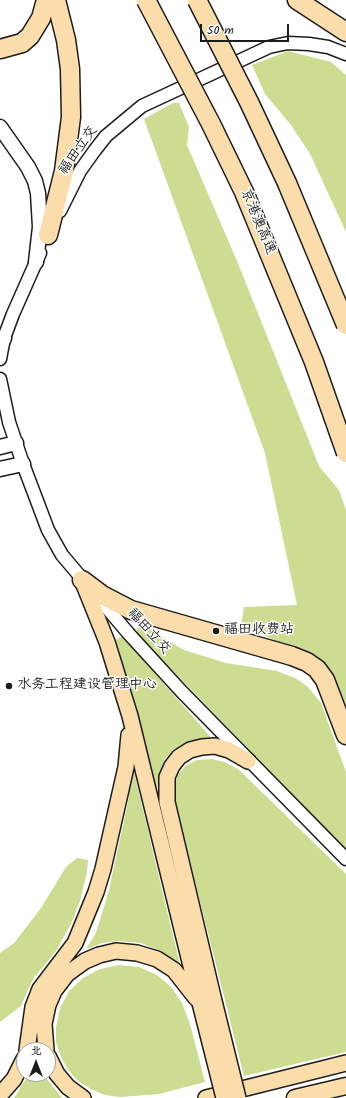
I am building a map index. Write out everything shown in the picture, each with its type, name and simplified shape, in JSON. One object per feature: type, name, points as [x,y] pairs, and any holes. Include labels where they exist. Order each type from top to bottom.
[{"type":"highway","points":[[0,49],[22,43],[30,36],[41,18],[46,0]]},
{"type":"highway","points":[[48,235],[65,165],[71,117],[69,62],[66,40],[56,0]]},
{"type":"highway","name":"京港澳高速","points":[[146,0],[211,124],[244,192],[314,362],[346,453]]},
{"type":"highway","points":[[197,0],[249,102],[287,183],[346,324]]},
{"type":"highway","points":[[296,0],[346,32]]},
{"type":"highway","points":[[82,580],[102,595],[131,610],[292,656],[307,662],[317,669],[325,680],[346,735]]},
{"type":"highway","points":[[295,1098],[346,1086]]},
{"type":"main road","points":[[0,127],[25,162],[35,181],[38,193],[40,227],[36,262]]},
{"type":"main road","points":[[0,446],[16,443]]},
{"type":"main road","points":[[0,469],[23,464]]},
{"type":"main road","points":[[82,580],[107,642],[130,716],[207,1002],[238,1098]]},
{"type":"main road","points":[[43,1042],[37,1026],[34,1007],[40,989],[51,972],[66,957],[75,943],[90,909],[103,868],[126,768],[130,716]]},
{"type":"main road","points":[[224,1098],[207,1002],[167,802],[167,777],[172,766],[179,757],[190,750],[202,747],[215,746],[229,750],[248,761]]},
{"type":"main road","points":[[30,1042],[54,991],[67,974],[85,960],[116,951],[136,953],[158,959],[174,970],[207,1002]]},
{"type":"main road","points":[[206,1098],[346,1063]]},
{"type":"main road","points":[[56,1072],[68,1087],[83,1098]]},
{"type":"main road","points":[[0,1095],[16,1075]]},
{"type":"street","name":"福田立交","points":[[0,359],[2,342],[48,235],[80,171],[106,136],[142,106],[269,47],[288,43],[309,44],[328,47],[346,54]]},
{"type":"street","name":"福田立交","points":[[0,379],[6,408],[16,443],[54,544],[82,580],[140,646],[248,761],[346,859]]},
{"type":"green space","points":[[288,51],[331,62],[346,75],[346,232],[310,154],[291,125],[265,94],[252,65]]},
{"type":"green space","points":[[173,103],[179,103],[189,127],[187,145],[237,261],[319,466],[339,490],[346,510],[346,703],[325,665],[311,652],[281,643],[241,625],[244,607],[297,605],[265,453],[144,119]]},
{"type":"green space","points":[[138,623],[184,650],[226,663],[277,671],[297,679],[308,687],[321,703],[346,772],[346,849],[136,633]]},
{"type":"green space","points":[[122,636],[215,742],[203,741],[188,743],[174,749],[165,759],[159,773],[157,790],[113,642]]},
{"type":"green space","points":[[211,759],[225,762],[238,769],[346,874],[346,1052],[244,1076],[175,802],[174,789],[177,776],[185,766],[197,760]]},
{"type":"green space","points":[[133,768],[180,965],[160,951],[141,943],[119,941],[102,943],[86,949],[96,933],[109,890],[128,802]]},
{"type":"green space","points":[[77,858],[88,860],[87,872],[80,901],[71,924],[56,951],[33,979],[21,1006],[0,1022],[0,953],[14,943],[41,908],[66,867]]},
{"type":"green space","points":[[119,965],[139,967],[157,975],[171,987],[182,1003],[190,1024],[205,1082],[159,1094],[120,1097],[105,1095],[78,1081],[68,1070],[61,1057],[56,1042],[56,1027],[60,1008],[69,991],[83,978],[100,969]]},
{"type":"green space","points":[[24,1082],[49,1082],[62,1098],[14,1098]]},
{"type":"place","name":"福田收费站","points":[[216,631]]},
{"type":"place","name":"水务工程建设管理中心","points":[[9,686]]}]
